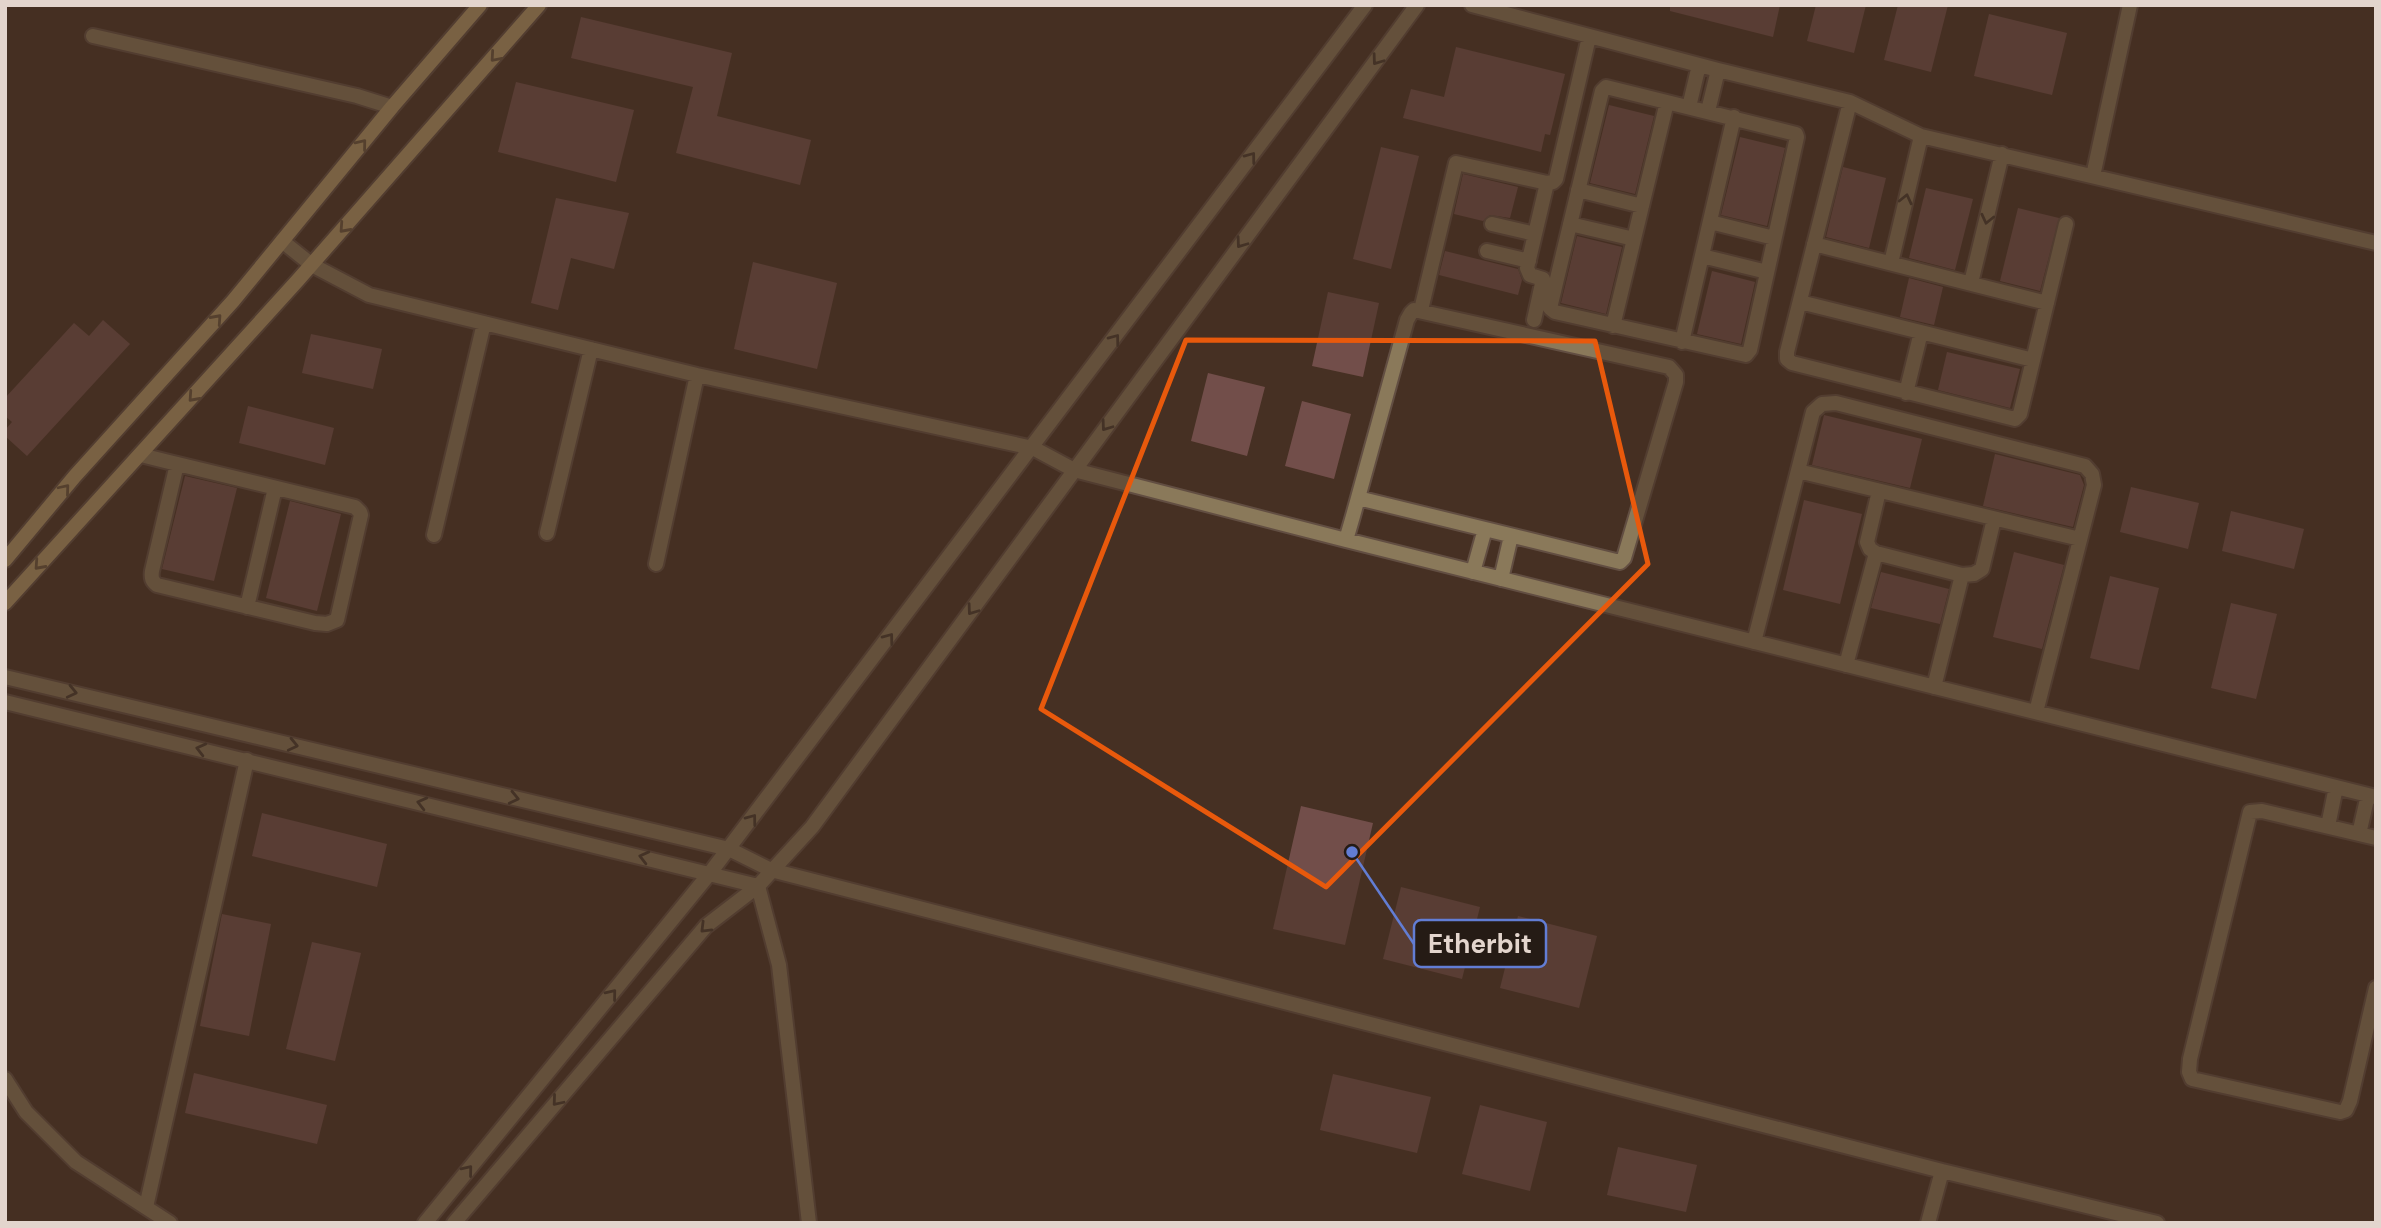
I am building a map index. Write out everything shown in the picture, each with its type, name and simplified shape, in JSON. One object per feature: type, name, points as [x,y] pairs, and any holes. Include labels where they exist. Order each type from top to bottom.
[{"type":"main road","points":[[5,559],[233,301],[392,107],[480,5]]},
{"type":"main road","points":[[5,603],[312,265],[538,6]]},
{"type":"street","points":[[425,1223],[729,849],[1365,5]]},
{"type":"street","points":[[454,1223],[706,926],[758,886],[813,827],[1417,5]]},
{"type":"street","points":[[1472,5],[1850,102],[1921,135],[2376,243]]},
{"type":"street","points":[[2093,176],[2130,5]]},
{"type":"street","points":[[93,36],[358,96],[392,107]]},
{"type":"street","points":[[1421,310],[1456,163],[1547,183],[1553,182],[1556,179],[1589,37]]},
{"type":"street","points":[[1689,107],[1699,65]]},
{"type":"street","points":[[1708,111],[1718,70]]},
{"type":"street","points":[[1610,88],[1689,107],[1796,134],[1797,137],[1750,350],[1746,355],[1613,326],[1555,312],[1550,308],[1603,89],[1610,88]]},
{"type":"street","points":[[1613,326],[1667,102]]},
{"type":"street","points":[[1850,102],[1787,359],[1798,366],[2014,420],[2020,414],[2066,224]]},
{"type":"street","points":[[1682,342],[1734,117]]},
{"type":"street","points":[[1891,263],[1921,135]]},
{"type":"street","points":[[1971,283],[2002,154]]},
{"type":"street","points":[[1534,320],[1543,279],[1530,275],[1527,271],[1547,183]]},
{"type":"street","points":[[1578,190],[1642,206]]},
{"type":"street","points":[[1710,222],[1774,238]]},
{"type":"street","points":[[1492,224],[1535,234]]},
{"type":"street","points":[[1570,224],[1634,239]]},
{"type":"street","points":[[282,241],[312,265],[369,295],[697,375],[1033,448],[1074,470],[2372,796],[2359,834]]},
{"type":"street","points":[[1814,244],[2047,303]]},
{"type":"street","points":[[1487,251],[1529,261]]},
{"type":"street","points":[[1702,256],[1767,272]]},
{"type":"street","points":[[1800,302],[2033,360]]},
{"type":"street","points":[[1346,540],[1410,313],[1421,310],[1669,367],[1676,375],[1622,560],[1618,562],[1358,498]]},
{"type":"street","points":[[434,535],[484,323]]},
{"type":"street","points":[[1906,393],[1921,332]]},
{"type":"street","points":[[547,533],[591,349]]},
{"type":"street","points":[[656,564],[697,375]]},
{"type":"street","points":[[1754,642],[1813,412],[1822,404],[1836,403],[2085,466],[2092,474],[2094,485],[2036,712]]},
{"type":"street","points":[[141,455],[355,507],[360,512],[337,620],[327,624],[157,585],[151,578],[177,464]]},
{"type":"street","points":[[1798,471],[2080,539]]},
{"type":"street","points":[[247,607],[275,488]]},
{"type":"street","points":[[1879,491],[1867,542],[1870,549],[1876,553],[1962,575],[1974,574],[1982,569],[1994,519]]},
{"type":"street","points":[[1473,572],[1485,529]]},
{"type":"street","points":[[1501,579],[1511,536]]},
{"type":"street","points":[[1846,665],[1876,553]]},
{"type":"street","points":[[1934,687],[1962,575]]},
{"type":"street","points":[[5,677],[729,849],[771,870],[1942,1171],[2157,1223]]},
{"type":"street","points":[[5,702],[758,886]]},
{"type":"street","points":[[146,1208],[247,760]]},
{"type":"street","points":[[2328,826],[2336,787]]},
{"type":"street","points":[[2376,838],[2262,811],[2250,812],[2190,1059],[2189,1072],[2192,1079],[2340,1112],[2346,1110],[2376,988]]},
{"type":"street","points":[[758,886],[779,965],[809,1223]]},
{"type":"street","points":[[5,1079],[26,1112],[76,1162],[170,1223]]},
{"type":"street","points":[[1928,1223],[1942,1171]]},
{"type":"highlighted area","points":[[1186,340],[1595,341],[1648,564],[1326,887],[1041,709]]},
{"type":"building","points":[[1670,5],[1780,5],[1773,37],[1670,11]]},
{"type":"building","points":[[1816,5],[1866,5],[1854,53],[1807,41]]},
{"type":"building","points":[[1898,5],[1948,5],[1931,72],[1884,60]]},
{"type":"building","points":[[1989,14],[2067,33],[2052,95],[1974,76]]},
{"type":"building","points":[[581,17],[732,53],[717,116],[811,140],[800,185],[676,153],[693,87],[571,58]]},
{"type":"building","points":[[1456,47],[1565,74],[1550,135],[1545,134],[1541,152],[1403,118],[1411,89],[1444,97]]},
{"type":"building","points":[[516,82],[634,110],[616,182],[498,152]]},
{"type":"building","points":[[1609,105],[1654,116],[1635,194],[1590,183]]},
{"type":"building","points":[[1740,137],[1785,148],[1767,226],[1721,215]]},
{"type":"building","points":[[1381,147],[1419,156],[1391,269],[1353,259]]},
{"type":"building","points":[[1843,167],[1886,178],[1869,248],[1826,237]]},
{"type":"building","points":[[1463,174],[1518,187],[1510,218],[1490,215],[1483,221],[1454,214]]},
{"type":"building","points":[[1926,188],[1973,199],[1955,270],[1909,258]]},
{"type":"building","points":[[556,198],[629,213],[614,269],[571,258],[558,310],[531,303]]},
{"type":"building","points":[[2018,208],[2059,218],[2040,291],[2000,281]]},
{"type":"building","points":[[1577,236],[1622,247],[1606,314],[1561,303]]},
{"type":"building","points":[[1445,251],[1518,269],[1522,280],[1518,295],[1439,275]]},
{"type":"building","points":[[753,262],[837,283],[817,369],[734,349]]},
{"type":"building","points":[[1712,271],[1755,282],[1741,344],[1697,334]]},
{"type":"building","points":[[1909,278],[1943,287],[1934,325],[1900,317]]},
{"type":"building","points":[[1328,292],[1379,303],[1363,377],[1312,366]]},
{"type":"building","points":[[103,320],[130,344],[27,456],[5,436],[5,430],[12,422],[5,416],[5,398],[74,323],[89,336]]},
{"type":"building","points":[[311,334],[382,349],[373,389],[302,373]]},
{"type":"building","points":[[1947,352],[2020,369],[2010,408],[1938,390]]},
{"type":"building","points":[[1208,373],[1265,387],[1247,456],[1191,441]]},
{"type":"building","points":[[1302,401],[1351,414],[1334,479],[1285,466]]},
{"type":"building","points":[[248,406],[334,428],[325,465],[239,443]]},
{"type":"building","points":[[1824,415],[1922,439],[1910,488],[1812,465]]},
{"type":"building","points":[[1995,454],[2080,475],[2084,485],[2073,527],[1983,506]]},
{"type":"building","points":[[185,476],[237,488],[214,581],[162,569]]},
{"type":"building","points":[[2131,487],[2199,503],[2188,549],[2120,532]]},
{"type":"building","points":[[1804,500],[1862,514],[1840,604],[1783,590]]},
{"type":"building","points":[[290,501],[341,514],[317,611],[266,598]]},
{"type":"building","points":[[2231,511],[2304,529],[2294,569],[2222,551]]},
{"type":"building","points":[[2014,552],[2064,565],[2042,649],[1993,637]]},
{"type":"building","points":[[1881,572],[1949,589],[1940,624],[1871,608]]},
{"type":"building","points":[[2110,576],[2159,588],[2139,670],[2090,658]]},
{"type":"building","points":[[2231,603],[2277,614],[2256,699],[2211,688]]},
{"type":"building","points":[[1301,806],[1373,823],[1345,945],[1273,929]]},
{"type":"building","points":[[262,813],[387,844],[377,887],[252,856]]},
{"type":"building","points":[[1401,887],[1480,907],[1462,979],[1383,959]]},
{"type":"building","points":[[222,914],[271,924],[249,1036],[200,1026]]},
{"type":"building","points":[[1518,916],[1597,936],[1579,1008],[1500,988]]},
{"type":"building","points":[[312,942],[361,953],[335,1061],[286,1049]]},
{"type":"building","points":[[194,1073],[327,1105],[317,1144],[185,1113]]},
{"type":"building","points":[[1333,1074],[1431,1097],[1417,1153],[1320,1130]]},
{"type":"building","points":[[1480,1105],[1547,1122],[1530,1191],[1462,1174]]},
{"type":"building","points":[[1618,1147],[1697,1165],[1686,1212],[1607,1195]]},
{"type":"place","name":"Etherbit","points":[[1352,852]]}]
